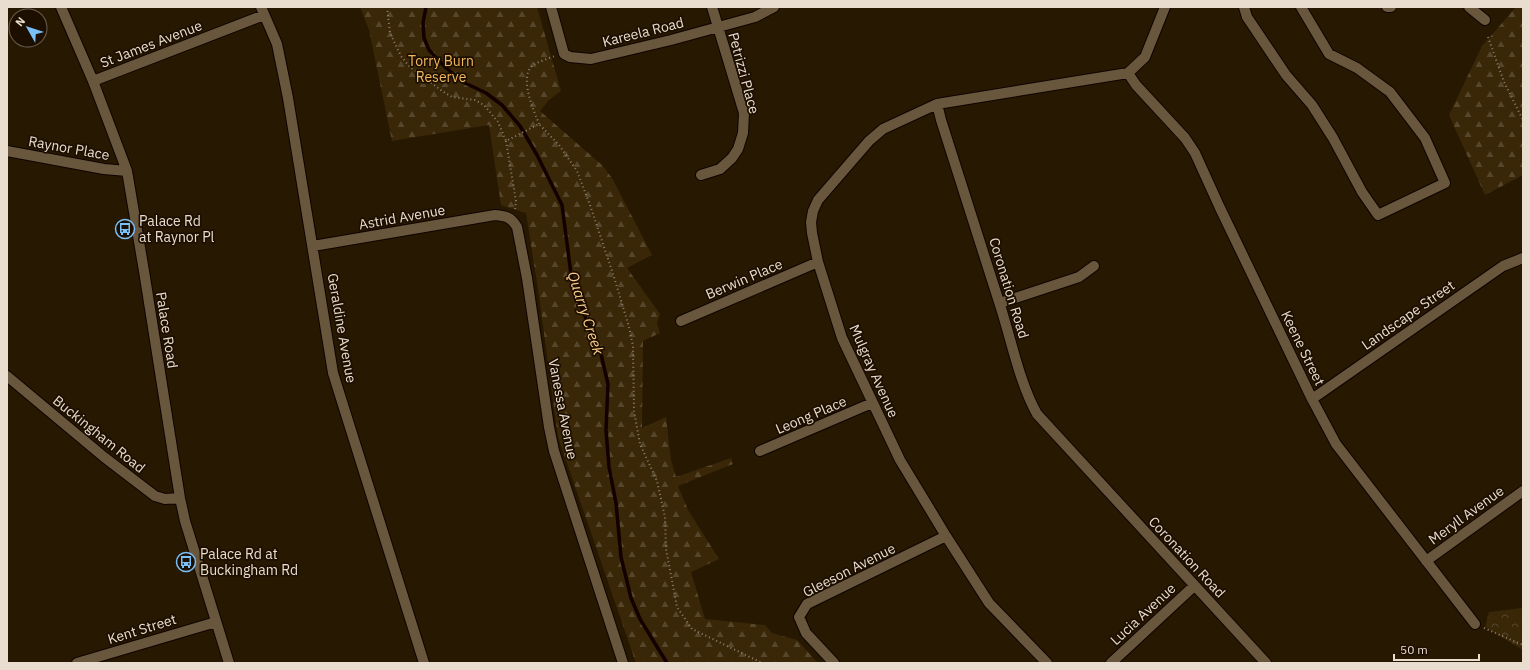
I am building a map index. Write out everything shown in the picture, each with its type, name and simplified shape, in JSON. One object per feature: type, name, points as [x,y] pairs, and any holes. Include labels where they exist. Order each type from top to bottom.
[{"type":"street","name":"Palace Road","points":[[61,7],[93,82],[126,171],[144,271],[180,498],[185,521],[229,663]]},
{"type":"street","points":[[551,7],[564,54]]},
{"type":"street","name":"Petrizzi Place","points":[[701,174],[720,168],[732,158],[738,149],[743,133],[744,113],[712,7]]},
{"type":"street","name":"Kareela Road","points":[[564,54],[575,58],[591,60],[718,28],[755,17],[774,7]]},
{"type":"street","points":[[937,104],[1128,72],[1145,57],[1165,7]]},
{"type":"street","points":[[1244,7],[1247,17],[1286,75],[1312,105],[1333,138],[1362,192],[1378,215],[1445,183],[1425,138],[1390,92],[1357,68],[1329,54],[1301,7]]},
{"type":"street","points":[[1469,7],[1485,20]]},
{"type":"street","name":"St James Avenue","points":[[93,82],[262,11]]},
{"type":"street","name":"Geraldine Avenue","points":[[262,11],[277,44],[288,98],[333,373],[424,663]]},
{"type":"street","name":"Keene Street","points":[[1128,72],[1136,85],[1185,138],[1195,153],[1312,399],[1336,444],[1475,624]]},
{"type":"street","name":"Mulgray Avenue","points":[[937,104],[883,129],[869,141],[818,200],[813,211],[811,222],[812,234],[818,262],[842,338],[900,460],[946,536],[990,603],[1046,663]]},
{"type":"street","name":"Coronation Road","points":[[937,104],[948,143],[1000,303],[1025,388],[1036,414],[1266,663]]},
{"type":"street","name":"Raynor Place","points":[[7,151],[104,169],[126,171]]},
{"type":"street","name":"Astrid Avenue","points":[[313,246],[495,215],[505,216],[513,220]]},
{"type":"street","name":"Vanessa Avenue","points":[[513,220],[517,227],[527,278],[549,427],[554,451],[622,663]]},
{"type":"street","name":"Landscape Street","points":[[1312,399],[1503,266],[1523,258]]},
{"type":"street","name":"Berwin Place","points":[[681,321],[818,262]]},
{"type":"street","points":[[1000,303],[1079,277],[1094,266]]},
{"type":"street","name":"Buckingham Road","points":[[7,376],[104,457],[155,496],[165,499],[180,498]]},
{"type":"street","name":"Leong Place","points":[[760,451],[872,403]]},
{"type":"street","name":"Meryll Avenue","points":[[1426,561],[1523,491]]},
{"type":"street","name":"Gleeson Avenue","points":[[834,663],[806,633],[799,617],[808,604],[946,536]]},
{"type":"street","name":"Lucia Avenue","points":[[1111,663],[1194,586]]},
{"type":"street","name":"Kent Street","points":[[77,663],[216,622]]},
{"type":"path","points":[[387,7],[390,33],[401,56],[409,66],[452,97],[464,100],[475,100],[484,105],[498,122],[506,140],[516,201],[513,220]]},
{"type":"path","points":[[1488,37],[1501,75],[1523,120]]},
{"type":"path","points":[[564,54],[556,55],[532,66],[527,74],[529,96],[539,124],[560,145],[577,171],[590,205],[629,327],[633,346],[634,411],[640,444],[657,481],[665,517],[666,549],[677,607],[692,629],[762,663]]},
{"type":"path","points":[[506,140],[539,124]]},
{"type":"path","points":[[1475,624],[1523,645]]},
{"type":"green space","name":"Torry Burn Reserve","points":[[360,7],[537,7],[561,91],[549,100],[540,111],[602,165],[612,178],[652,255],[627,268],[660,314],[657,323],[660,333],[643,341],[642,428],[666,417],[671,460],[676,477],[731,458],[733,464],[678,486],[688,510],[719,559],[691,572],[705,619],[765,625],[772,633],[797,640],[818,663],[636,663],[558,437],[526,213],[501,205],[489,125],[392,141],[369,30]]},
{"type":"green space","points":[[1516,7],[1523,7],[1523,175],[1485,195],[1449,115],[1482,46]]},
{"type":"green space","points":[[1523,608],[1523,650],[1485,627],[1489,612]]},
{"type":"waterway","name":"Quarry Creek","points":[[426,7],[423,23],[424,38],[429,50],[446,68],[465,83],[486,93],[502,105],[520,126],[537,155],[562,205],[572,282],[600,350],[608,384],[606,430],[609,467],[616,503],[621,557],[631,598],[640,619],[667,663]]},
{"type":"place","name":"Palace Rd at Raynor Pl","points":[[125,229]]},
{"type":"place","name":"Palace Rd at Buckingham Rd","points":[[186,562]]}]
